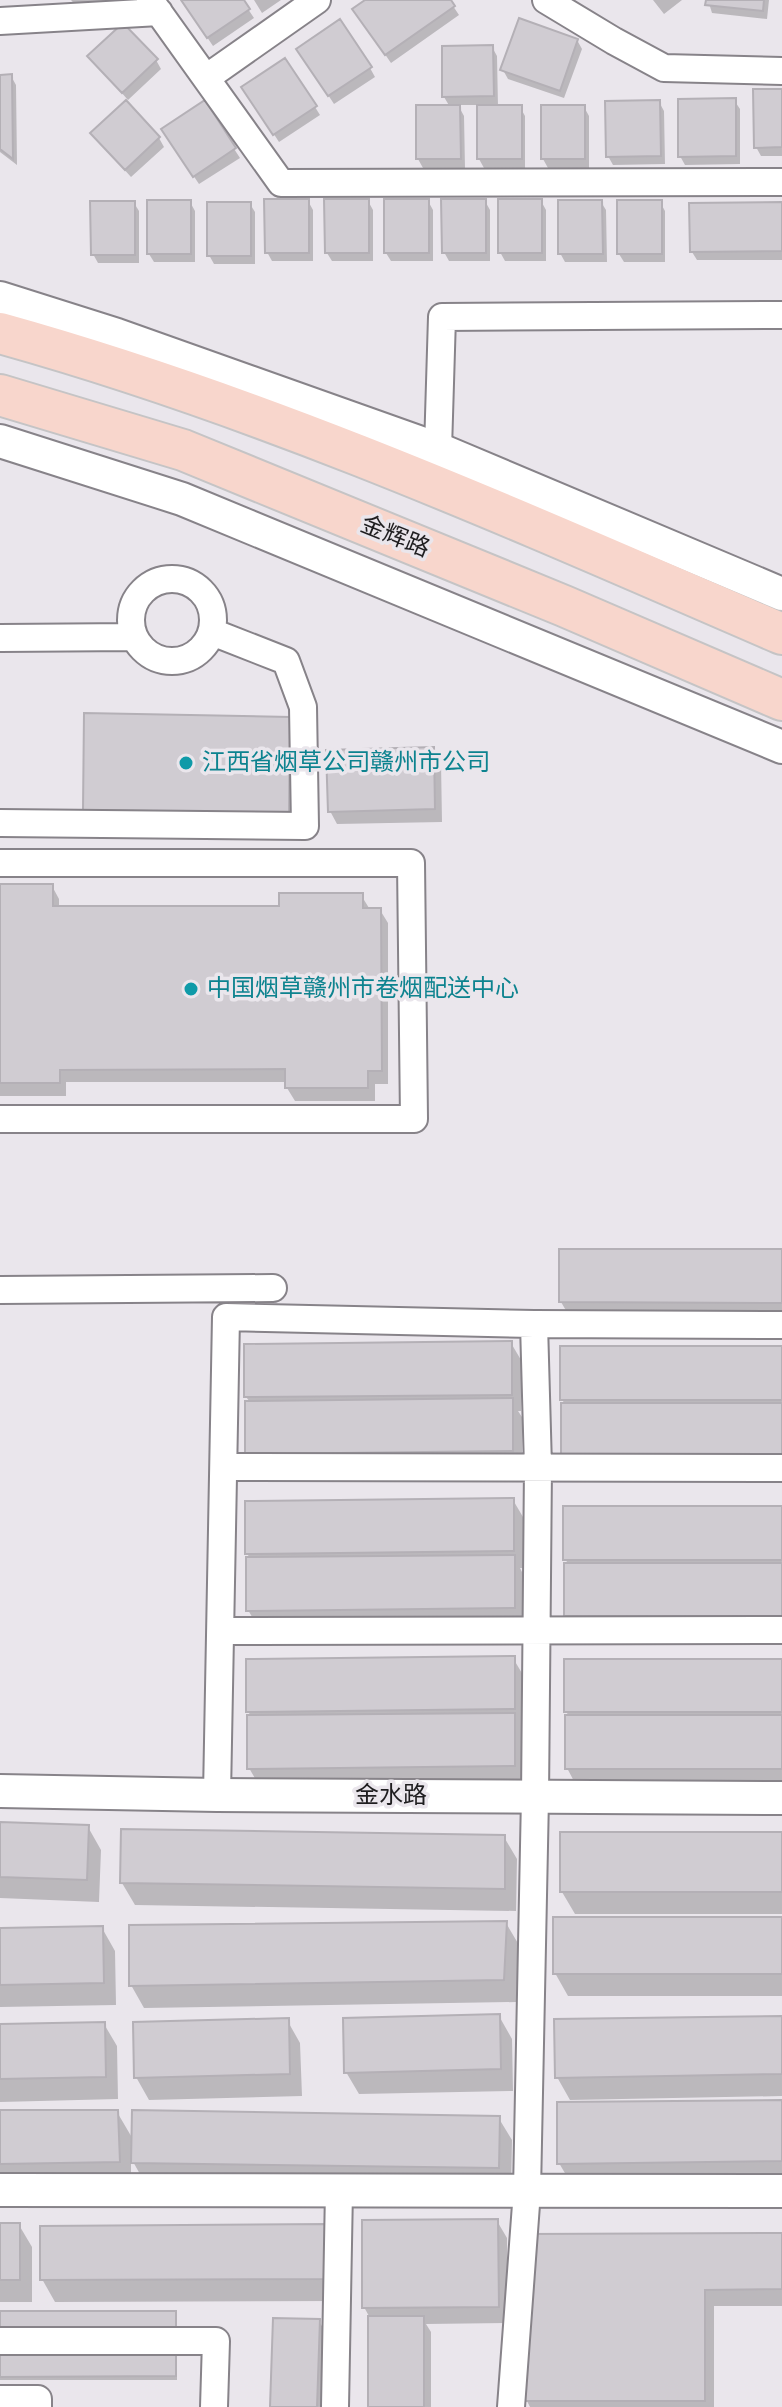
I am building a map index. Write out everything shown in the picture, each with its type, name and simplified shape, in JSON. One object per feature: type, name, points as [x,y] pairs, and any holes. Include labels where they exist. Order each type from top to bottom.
[{"type":"main road","points":[[0,333],[191,392],[372,458],[782,634]]},
{"type":"main road","name":"金辉路","points":[[0,395],[183,450],[550,600],[782,700]]},
{"type":"street","points":[[206,78],[317,0]]},
{"type":"street","points":[[546,0],[664,68],[782,71]]},
{"type":"street","points":[[0,21],[154,6],[281,183],[782,182]]},
{"type":"street","points":[[0,298],[132,340],[438,449],[782,594]]},
{"type":"street","points":[[438,449],[442,317],[782,315]]},
{"type":"street","points":[[0,441],[182,499],[782,747]]},
{"type":"street","points":[[171,578],[185,580],[204,593],[211,603],[214,615],[212,632],[202,649],[191,657],[165,661],[141,648],[130,623],[132,610],[137,598],[158,581],[171,578]]},
{"type":"street","points":[[0,823],[305,826],[303,707],[286,661],[212,632]]},
{"type":"street","points":[[0,638],[134,637]]},
{"type":"street","points":[[0,863],[411,863],[414,1119],[0,1119]]},
{"type":"street","points":[[0,1290],[273,1288]]},
{"type":"street","points":[[217,1795],[226,1317],[534,1324],[782,1325]]},
{"type":"street","points":[[511,2407],[527,2191],[537,1630],[538,1467],[534,1324]]},
{"type":"street","points":[[224,1467],[782,1468]]},
{"type":"street","points":[[221,1631],[782,1630]]},
{"type":"street","name":"金水路","points":[[0,1791],[782,1798]]},
{"type":"street","points":[[0,2190],[782,2191]]},
{"type":"street","points":[[335,2407],[339,2190]]},
{"type":"street","points":[[0,2341],[216,2341],[214,2407]]},
{"type":"street","points":[[0,2399],[38,2399],[38,2407]]},
{"type":"building","points":[[181,0],[244,0],[250,9],[207,38]]},
{"type":"building","points":[[365,0],[451,0],[455,6],[385,55],[352,9]]},
{"type":"building","points":[[706,0],[764,0],[763,11],[705,5]]},
{"type":"building","points":[[519,18],[578,39],[560,91],[500,70]]},
{"type":"building","points":[[340,19],[372,67],[328,96],[296,49]]},
{"type":"building","points":[[123,23],[158,59],[122,93],[87,56]]},
{"type":"building","points":[[493,45],[494,96],[442,97],[442,46]]},
{"type":"building","points":[[285,58],[317,106],[273,135],[241,87]]},
{"type":"building","points":[[12,74],[13,159],[0,149],[0,75]]},
{"type":"building","points":[[753,89],[782,89],[782,147],[754,148]]},
{"type":"building","points":[[736,98],[736,156],[678,157],[678,99]]},
{"type":"building","points":[[126,100],[160,137],[125,170],[90,133]]},
{"type":"building","points":[[205,100],[236,148],[193,177],[161,129]]},
{"type":"building","points":[[660,100],[661,156],[606,157],[605,101]]},
{"type":"building","points":[[416,105],[460,105],[461,159],[416,159]]},
{"type":"building","points":[[477,105],[522,105],[522,159],[477,159]]},
{"type":"building","points":[[541,105],[585,105],[585,159],[541,159]]},
{"type":"building","points":[[264,199],[309,199],[309,253],[265,253]]},
{"type":"building","points":[[324,199],[369,199],[369,253],[325,253]]},
{"type":"building","points":[[384,199],[429,199],[429,253],[384,253]]},
{"type":"building","points":[[441,199],[486,199],[486,253],[442,253]]},
{"type":"building","points":[[498,199],[542,199],[542,253],[498,253]]},
{"type":"building","points":[[147,200],[191,200],[191,254],[147,254]]},
{"type":"building","points":[[558,200],[602,200],[603,254],[558,254]]},
{"type":"building","points":[[617,200],[662,200],[662,254],[617,254]]},
{"type":"building","points":[[90,201],[135,201],[135,255],[91,255]]},
{"type":"building","points":[[207,202],[251,202],[251,256],[207,256]]},
{"type":"building","points":[[782,202],[782,251],[690,252],[689,203]]},
{"type":"building","name":"江西省烟草公司赣州市公司","points":[[84,713],[290,717],[289,813],[83,810]]},
{"type":"building","points":[[434,747],[435,809],[328,812],[326,750]]},
{"type":"building","name":"中国烟草赣州市卷烟配送中心","points":[[0,884],[53,884],[53,906],[279,906],[279,893],[363,893],[363,908],[381,908],[382,1071],[368,1071],[368,1088],[285,1088],[285,1069],[60,1070],[60,1083],[0,1083]]},
{"type":"building","points":[[559,1249],[782,1249],[782,1303],[559,1302]]},
{"type":"building","points":[[512,1341],[512,1395],[244,1397],[244,1344]]},
{"type":"building","points":[[560,1346],[782,1346],[782,1400],[560,1400]]},
{"type":"building","points":[[513,1398],[513,1451],[245,1454],[245,1401]]},
{"type":"building","points":[[561,1403],[782,1403],[782,1456],[561,1456]]},
{"type":"building","points":[[514,1498],[514,1551],[245,1554],[245,1501]]},
{"type":"building","points":[[563,1506],[782,1506],[782,1560],[563,1560]]},
{"type":"building","points":[[515,1555],[515,1608],[246,1611],[246,1557]]},
{"type":"building","points":[[564,1563],[782,1563],[782,1616],[564,1616]]},
{"type":"building","points":[[515,1656],[515,1709],[246,1712],[246,1659]]},
{"type":"building","points":[[564,1659],[782,1659],[782,1712],[564,1712]]},
{"type":"building","points":[[515,1713],[515,1766],[247,1769],[247,1715]]},
{"type":"building","points":[[565,1715],[782,1715],[782,1769],[565,1769]]},
{"type":"building","points":[[0,1822],[89,1825],[87,1880],[0,1877]]},
{"type":"building","points":[[121,1829],[505,1835],[505,1889],[120,1883]]},
{"type":"building","points":[[560,1832],[782,1832],[782,1892],[560,1892]]},
{"type":"building","points":[[553,1917],[782,1917],[782,1974],[553,1974]]},
{"type":"building","points":[[507,1921],[504,1980],[129,1986],[129,1925]]},
{"type":"building","points":[[103,1926],[104,1983],[0,1985],[0,1928]]},
{"type":"building","points":[[500,2014],[501,2069],[344,2073],[343,2018]]},
{"type":"building","points":[[782,2016],[782,2074],[555,2078],[554,2019]]},
{"type":"building","points":[[289,2018],[290,2074],[134,2078],[133,2022]]},
{"type":"building","points":[[105,2022],[106,2077],[0,2079],[0,2024]]},
{"type":"building","points":[[782,2100],[782,2161],[557,2164],[557,2102]]},
{"type":"building","points":[[0,2110],[118,2110],[120,2162],[0,2164]]},
{"type":"building","points":[[132,2110],[500,2116],[499,2168],[131,2163]]},
{"type":"building","points":[[498,2219],[499,2307],[362,2308],[362,2220]]},
{"type":"building","points":[[0,2223],[20,2223],[20,2280],[0,2280]]},
{"type":"building","points":[[328,2224],[328,2279],[40,2280],[40,2226]]},
{"type":"building","points":[[782,2233],[782,2289],[705,2290],[705,2401],[525,2401],[525,2234]]},
{"type":"building","points":[[0,2311],[176,2311],[176,2376],[0,2377]]},
{"type":"building","points":[[368,2316],[424,2316],[424,2407],[368,2407]]},
{"type":"building","points":[[273,2318],[320,2319],[317,2407],[270,2407]]},
{"type":"place","name":"江西省烟草公司赣州市公司","points":[[186,763]]},
{"type":"place","name":"中国烟草赣州市卷烟配送中心","points":[[191,989]]}]
